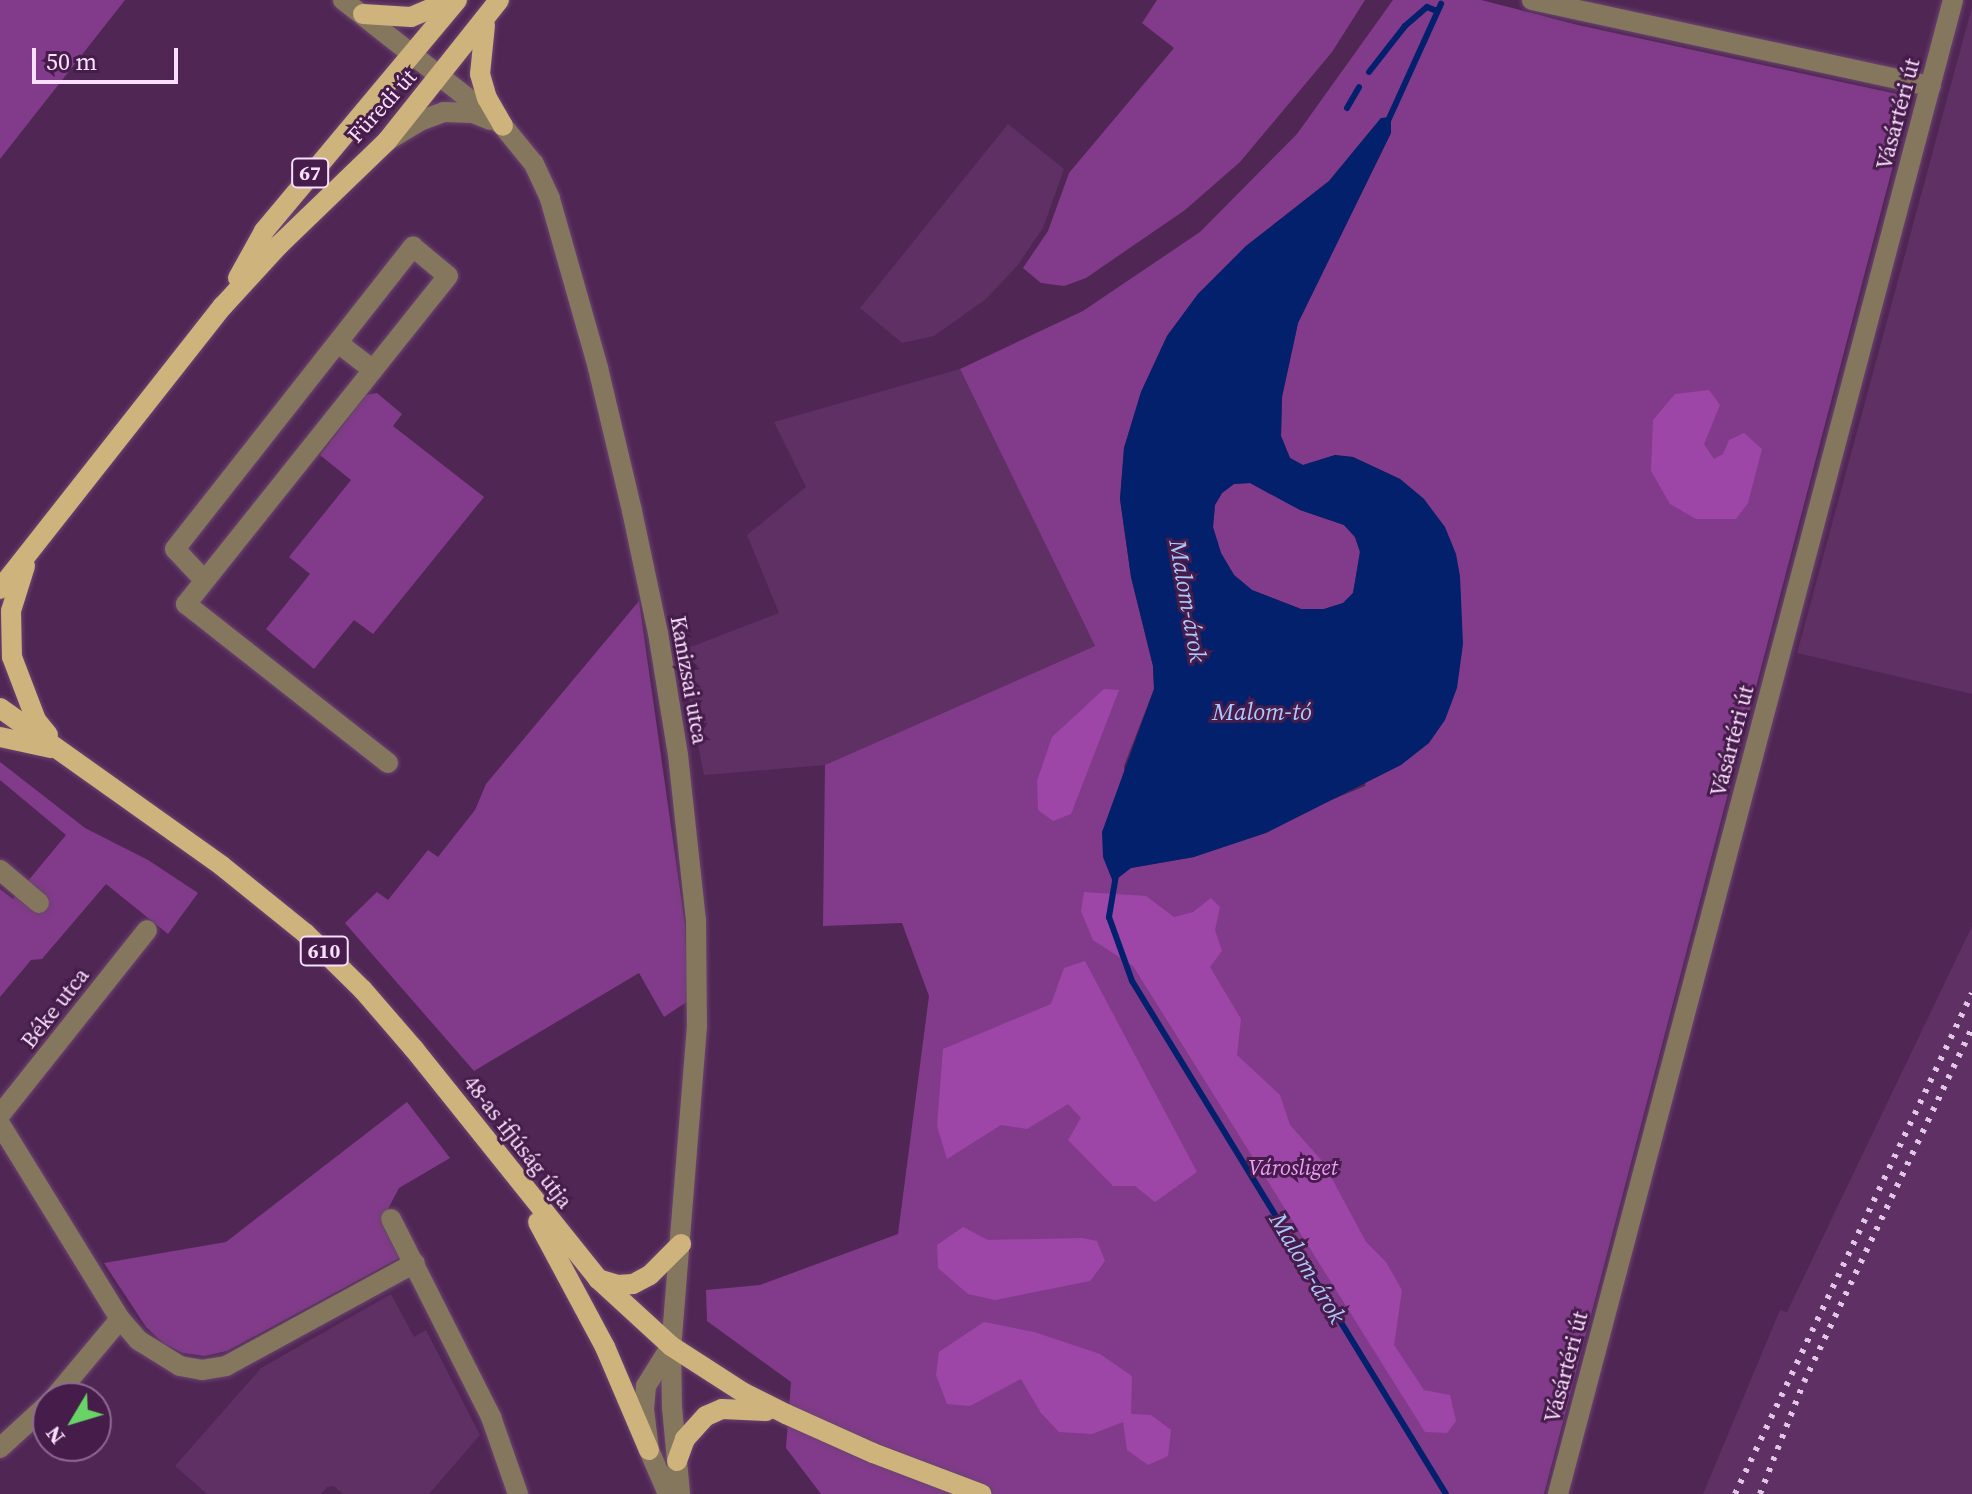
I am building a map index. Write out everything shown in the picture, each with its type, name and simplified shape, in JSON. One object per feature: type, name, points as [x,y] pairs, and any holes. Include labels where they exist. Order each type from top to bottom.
[{"type":"main road","points":[[363,14],[411,17],[454,0]]},
{"type":"main road","name":"67","points":[[414,53],[454,0]]},
{"type":"main road","name":"67","points":[[442,75],[499,0]]},
{"type":"main road","points":[[486,17],[480,51],[480,74],[487,98],[503,126]]},
{"type":"main road","name":"Füredi út","points":[[223,306],[264,231],[414,53]]},
{"type":"main road","name":"Füredi út","points":[[29,554],[223,306],[279,245],[387,141],[442,75]]},
{"type":"main road","points":[[0,568],[29,554]]},
{"type":"main road","points":[[29,554],[11,611],[12,657],[36,720],[61,750]]},
{"type":"main road","name":"67","points":[[0,589],[29,554]]},
{"type":"main road","name":"610","points":[[0,708],[61,750]]},
{"type":"main road","points":[[0,737],[61,750]]},
{"type":"main road","name":"48-as ifjúság útja","points":[[61,750],[222,866],[305,933],[363,990],[598,1279],[671,1346],[733,1387],[786,1414],[873,1453],[981,1494]]},
{"type":"main road","points":[[497,1153],[605,1347],[649,1450]]},
{"type":"main road","points":[[598,1279],[618,1285],[633,1284],[650,1275],[681,1244]]},
{"type":"main road","points":[[677,1461],[692,1428],[722,1409],[747,1408],[786,1414]]},
{"type":"street","name":"Kanizsai utca","points":[[343,0],[503,126],[534,164],[550,199],[598,368],[658,633],[678,755],[696,920],[697,1026],[671,1346],[680,1494]]},
{"type":"street","points":[[1532,0],[1931,86]]},
{"type":"street","name":"Vásártéri út","points":[[1558,1494],[1953,0]]},
{"type":"street","points":[[387,141],[422,120],[444,112],[473,113],[503,126]]},
{"type":"street","points":[[204,580],[175,549],[413,247],[448,276],[186,604],[388,763]]},
{"type":"street","points":[[338,343],[373,370]]},
{"type":"street","points":[[0,870],[39,903]]},
{"type":"street","name":"Béke utca","points":[[0,1115],[147,930]]},
{"type":"street","points":[[0,1124],[120,1319],[138,1340],[180,1366],[202,1370],[226,1366],[415,1263]]},
{"type":"street","points":[[391,1219],[491,1417],[518,1494]]},
{"type":"street","points":[[67,1382],[120,1319]]},
{"type":"street","name":"Kanizsai utca","points":[[668,1494],[649,1450],[644,1409],[646,1386],[671,1346]]},
{"type":"street","points":[[0,1448],[32,1419]]},
{"type":"shaded area","points":[[1972,7],[1972,694],[1797,653]]},
{"type":"shaded area","points":[[1008,124],[1064,169],[1043,228],[1017,266],[986,299],[934,336],[902,343],[860,308]]},
{"type":"shaded area","points":[[960,369],[1095,646],[825,765],[704,775],[680,651],[779,613],[747,535],[806,487],[774,422]]},
{"type":"shaded area","points":[[1972,926],[1972,1494],[1703,1494],[1780,1310],[1787,1312]]},
{"type":"shaded area","points":[[391,1294],[414,1337],[426,1330],[480,1435],[429,1494],[343,1494],[334,1486],[327,1487],[321,1494],[207,1494],[175,1466],[261,1368]]},
{"type":"green space","points":[[0,0],[125,0],[0,159]]},
{"type":"green space","points":[[1157,0],[1365,0],[1332,52],[1240,162],[1185,210],[1086,278],[1064,286],[1041,283],[1023,268],[1048,231],[1069,173],[1174,48],[1142,23]]},
{"type":"green space","name":"Városliget","points":[[1393,0],[1481,0],[1578,25],[1911,97],[1544,1494],[821,1494],[786,1448],[791,1382],[707,1321],[706,1290],[760,1285],[898,1234],[929,996],[902,923],[823,926],[825,765],[1095,646],[960,369],[1083,311],[1200,232],[1297,134]],"holes":[[[1381,118],[1391,133],[1298,323],[1282,397],[1281,436],[1290,458],[1303,465],[1335,455],[1353,457],[1400,479],[1424,499],[1365,786],[1194,857],[1131,868],[1124,766],[1154,689],[1153,666],[1131,577],[1120,499],[1124,448],[1141,392],[1167,336],[1198,294],[1246,246],[1329,181]]]},
{"type":"green space","points":[[1709,390],[1720,405],[1704,444],[1714,459],[1723,454],[1729,440],[1744,433],[1762,449],[1748,503],[1736,519],[1696,519],[1670,504],[1651,471],[1653,420],[1675,394]]},
{"type":"green space","points":[[377,393],[402,414],[393,426],[484,497],[373,634],[354,620],[314,669],[266,629],[310,574],[289,557],[351,480],[320,455],[366,395]]},
{"type":"green space","points":[[1250,483],[1300,510],[1344,525],[1355,537],[1360,552],[1353,593],[1343,603],[1324,609],[1301,609],[1252,590],[1234,575],[1221,553],[1213,527],[1215,505],[1222,493],[1234,484]]},
{"type":"green space","points":[[639,601],[685,925],[688,1001],[664,1017],[639,973],[474,1071],[345,923],[377,892],[388,900],[428,850],[438,857],[475,810],[486,784]]},
{"type":"green space","points":[[1104,689],[1119,690],[1071,814],[1053,821],[1038,810],[1037,781],[1052,737]]},
{"type":"green space","points":[[0,762],[85,828],[148,860],[198,893],[168,934],[106,884],[42,959],[31,960],[0,997],[0,889],[13,899],[66,835],[0,780]]},
{"type":"green space","points":[[1084,892],[1146,896],[1174,917],[1193,912],[1211,898],[1220,907],[1215,930],[1222,951],[1210,967],[1241,1019],[1237,1055],[1280,1095],[1290,1125],[1323,1162],[1366,1242],[1386,1262],[1402,1290],[1394,1345],[1424,1390],[1450,1395],[1456,1421],[1447,1433],[1425,1432],[1133,966],[1093,940],[1081,911]]},
{"type":"green space","points":[[1085,961],[1197,1172],[1155,1202],[1135,1186],[1113,1186],[1068,1140],[1081,1118],[1068,1104],[1027,1129],[1001,1125],[947,1159],[937,1126],[943,1049],[1051,1004],[1064,968]]},
{"type":"green space","points":[[407,1102],[450,1158],[399,1188],[381,1222],[399,1258],[227,1351],[205,1356],[183,1353],[163,1343],[146,1327],[104,1263],[226,1242]]},
{"type":"green space","points":[[963,1227],[988,1240],[1082,1238],[1097,1241],[1105,1261],[1090,1281],[995,1300],[968,1294],[938,1268],[937,1245]]},
{"type":"green space","points":[[984,1322],[1034,1332],[1100,1354],[1132,1376],[1131,1414],[1151,1415],[1171,1430],[1168,1456],[1148,1465],[1127,1450],[1123,1422],[1092,1434],[1059,1432],[1041,1413],[1021,1379],[970,1406],[947,1404],[936,1375],[939,1352]]},
{"type":"water","name":"Malom-tó","points":[[1391,117],[1391,133],[1298,323],[1282,397],[1281,436],[1290,458],[1303,465],[1335,455],[1353,457],[1400,479],[1424,499],[1445,527],[1456,554],[1460,576],[1463,644],[1457,688],[1445,720],[1429,743],[1401,765],[1266,833],[1194,857],[1131,868],[1113,882],[1103,857],[1102,832],[1154,689],[1153,666],[1131,577],[1120,499],[1124,448],[1141,392],[1167,336],[1198,294],[1246,246],[1329,181],[1381,118]],"holes":[[[1250,483],[1300,510],[1344,525],[1355,537],[1360,552],[1353,593],[1343,603],[1324,609],[1301,609],[1252,590],[1234,575],[1221,553],[1213,527],[1215,505],[1222,493],[1234,484]]]},
{"type":"waterway","name":"Malom-árok","points":[[1387,123],[1441,4]]},
{"type":"waterway","points":[[1369,72],[1405,26],[1427,7],[1437,11]]},
{"type":"waterway","points":[[1347,108],[1359,87]]},
{"type":"waterway","name":"Malom-árok","points":[[1116,875],[1109,917],[1132,981],[1446,1494]]},
{"type":"railway","points":[[1735,1494],[1972,993]]},
{"type":"railway","points":[[1760,1494],[1804,1382],[1972,1028]]}]
